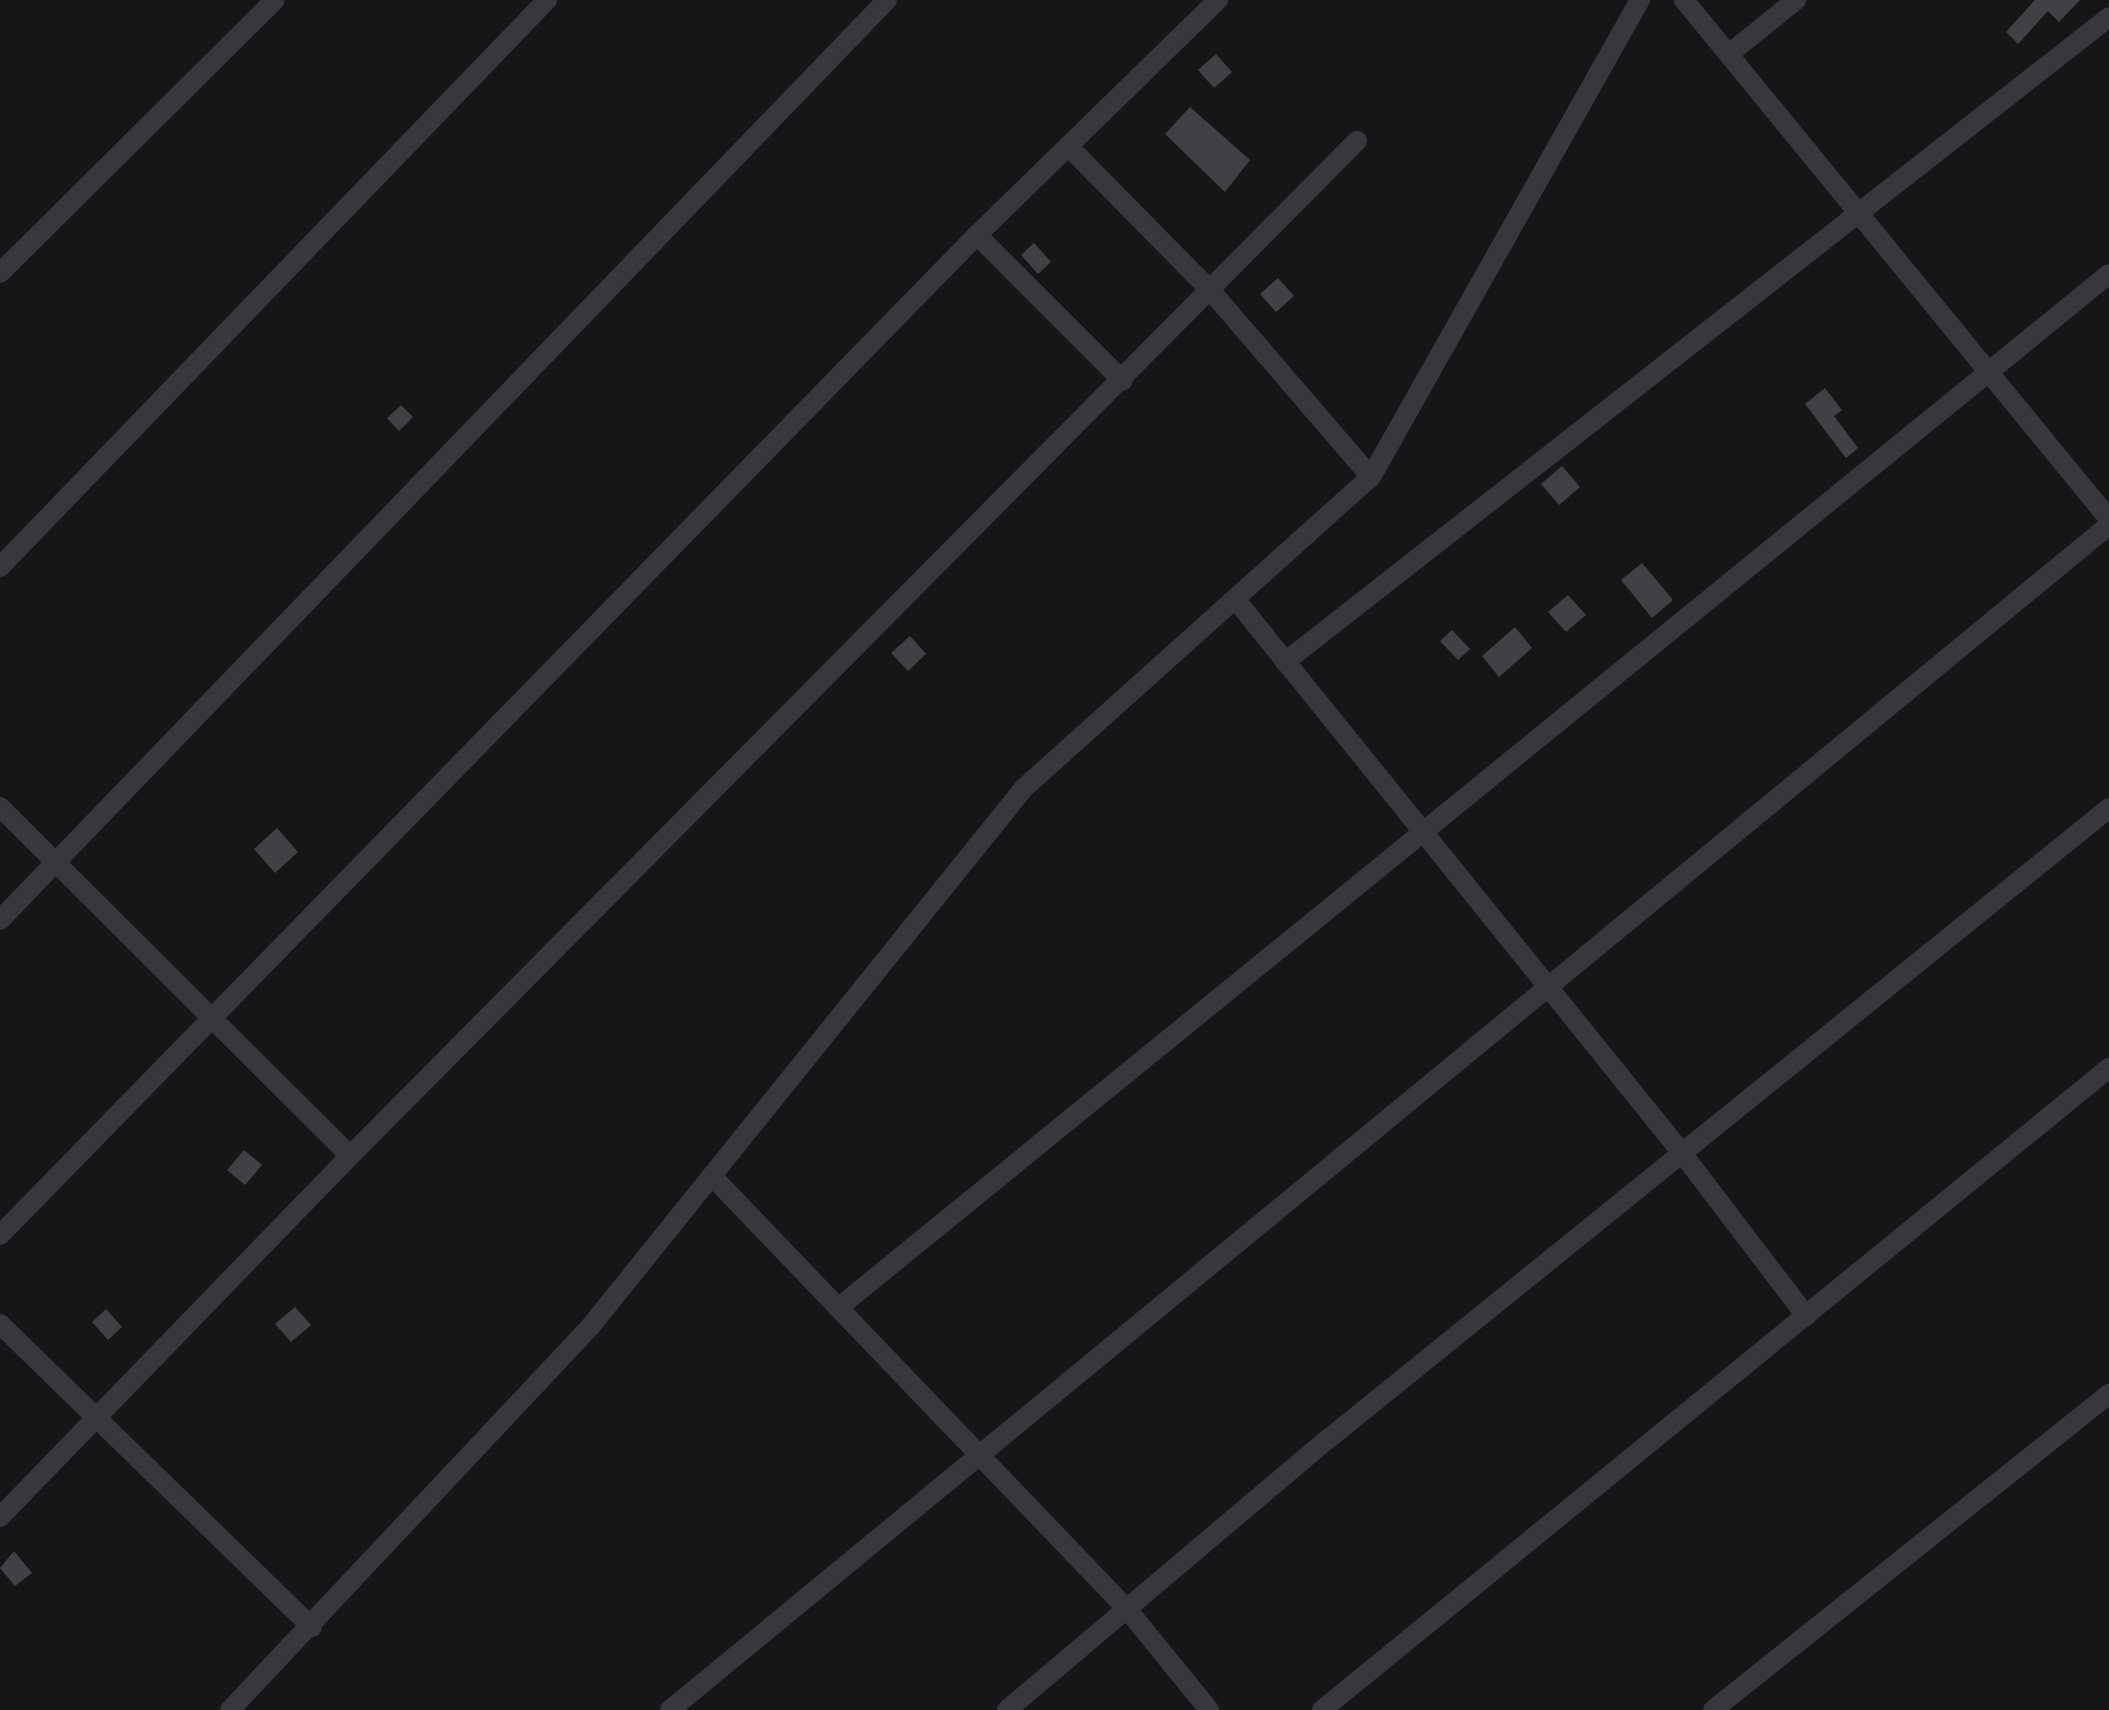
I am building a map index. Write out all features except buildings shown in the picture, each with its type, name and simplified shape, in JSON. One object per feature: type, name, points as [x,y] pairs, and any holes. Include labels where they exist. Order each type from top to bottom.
[{"type":"street","points":[[0,273],[275,0]]},
{"type":"street","points":[[0,567],[547,0]]},
{"type":"street","points":[[0,920],[887,0]]},
{"type":"street","points":[[0,1235],[977,235],[1218,0]]},
{"type":"street","points":[[230,1710],[312,1627],[590,1327],[1024,788],[1371,477],[1640,0]]},
{"type":"street","points":[[670,1710],[982,1458],[2109,522],[1684,0]]},
{"type":"street","points":[[1729,54],[1796,0]]},
{"type":"street","points":[[1285,662],[2109,17]]},
{"type":"street","points":[[0,1517],[350,1156],[1123,381],[1357,141]]},
{"type":"street","points":[[1068,146],[1211,291],[1371,477]]},
{"type":"street","points":[[977,235],[1123,381]]},
{"type":"street","points":[[838,1308],[2109,274]]},
{"type":"street","points":[[1236,600],[1682,1153],[1806,1316]]},
{"type":"street","points":[[0,807],[350,1156]]},
{"type":"street","points":[[1007,1710],[1682,1153],[2109,808]]},
{"type":"street","points":[[1322,1710],[2109,1068]]},
{"type":"street","points":[[712,1176],[1127,1609],[1209,1710]]},
{"type":"street","points":[[0,1324],[312,1627]]},
{"type":"street","points":[[1713,1710],[2109,1394]]}]
